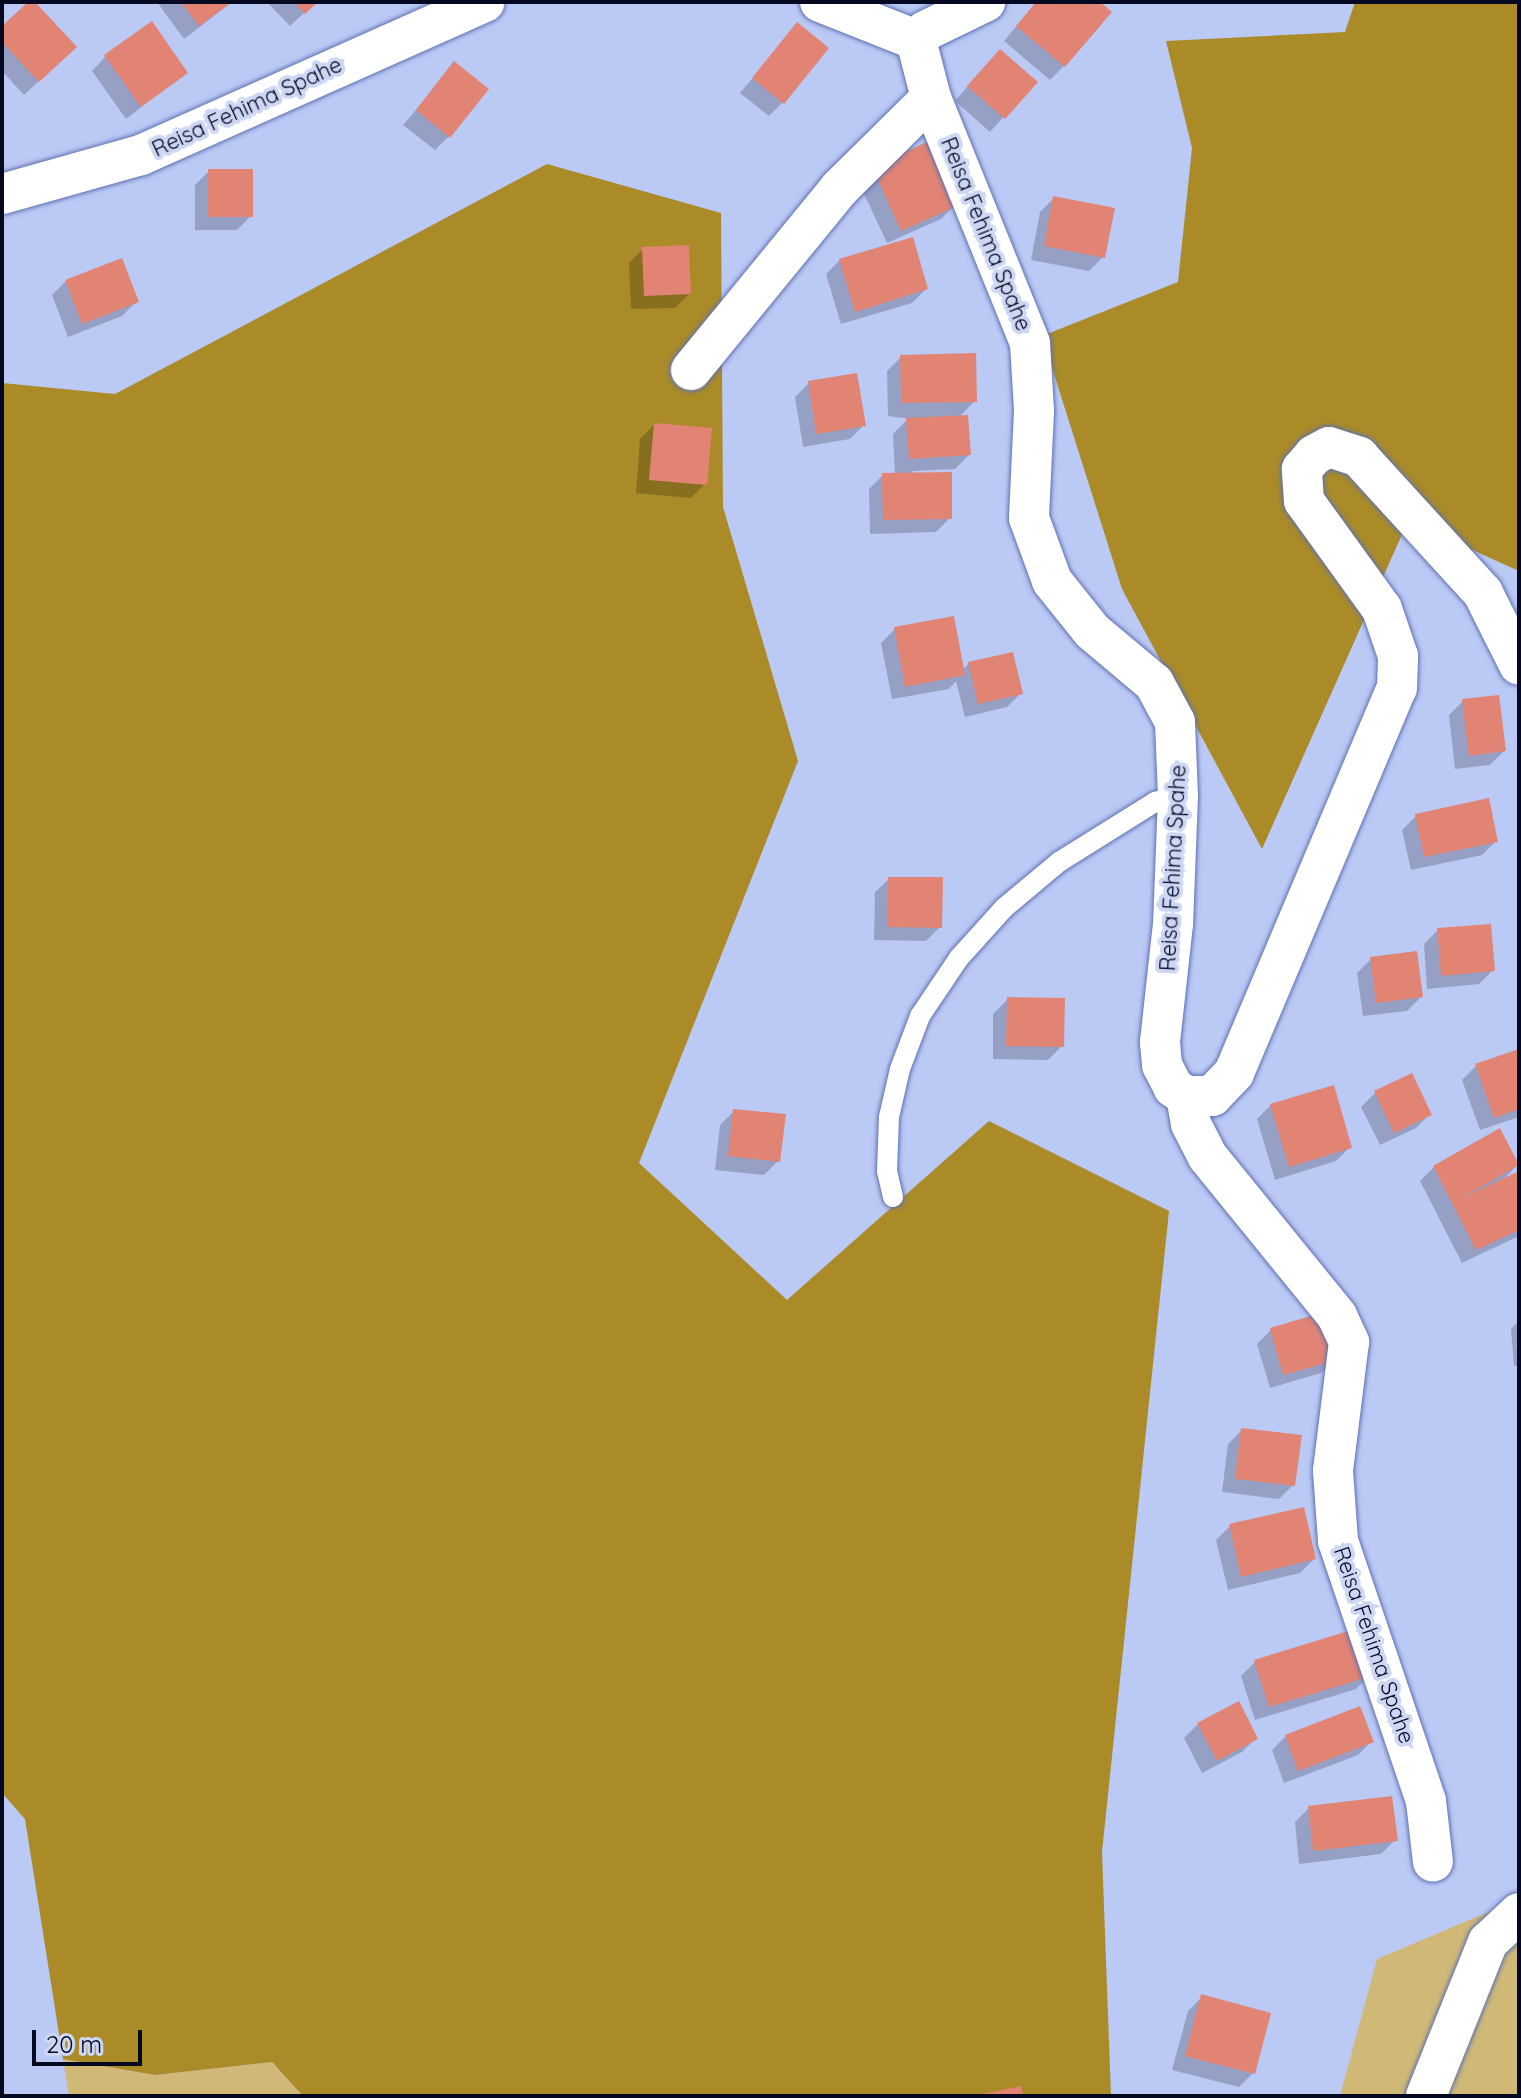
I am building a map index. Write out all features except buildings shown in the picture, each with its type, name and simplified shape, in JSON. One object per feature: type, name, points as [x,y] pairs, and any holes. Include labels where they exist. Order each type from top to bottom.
[{"type":"street","name":"Reisa Fehima Spahe","points":[[2,194],[141,155],[485,2]]},
{"type":"street","points":[[820,2],[920,36],[985,2]]},
{"type":"street","points":[[920,36],[952,2]]},
{"type":"street","name":"Reisa Fehima Spahe","points":[[920,36],[931,98],[1030,343],[1034,411],[1029,518],[1042,556],[1052,581],[1092,631],[1154,683],[1175,722],[1178,796],[1160,1042],[1166,1077],[1186,1096],[1191,1124],[1208,1157],[1337,1316],[1349,1342],[1333,1471],[1338,1541],[1418,1776],[1433,1862]]},
{"type":"street","points":[[691,370],[840,188],[931,98]]},
{"type":"street","points":[[1186,1096],[1199,1098],[1223,1088],[1244,1055],[1317,867],[1397,688],[1398,656],[1382,609],[1304,501],[1302,469],[1314,455],[1329,447],[1359,457],[1483,593],[1519,665]]},
{"type":"street","points":[[1426,2096],[1488,1942],[1519,1913]]},
{"type":"lane","points":[[893,1197],[887,1171],[889,1117],[900,1069],[920,1016],[959,958],[1004,908],[1059,862],[1155,802],[1178,796]]},
{"type":"shaded area","points":[[1355,2],[1519,2],[1519,571],[1408,521],[1262,849],[1122,589],[1042,336],[1178,282],[1192,148],[1166,41],[1345,32]]},
{"type":"shaded area","points":[[547,164],[721,213],[723,507],[798,761],[639,1163],[787,1300],[989,1121],[1169,1211],[1102,1852],[1111,2096],[303,2096],[272,2062],[155,2075],[63,2059],[25,1819],[2,1793],[2,383],[115,394]]},
{"type":"shaded area","points":[[1519,1899],[1519,2096],[1340,2096],[1377,1959]]},
{"type":"shaded area","points":[[63,2059],[155,2075],[272,2062],[303,2096],[69,2096]]}]
